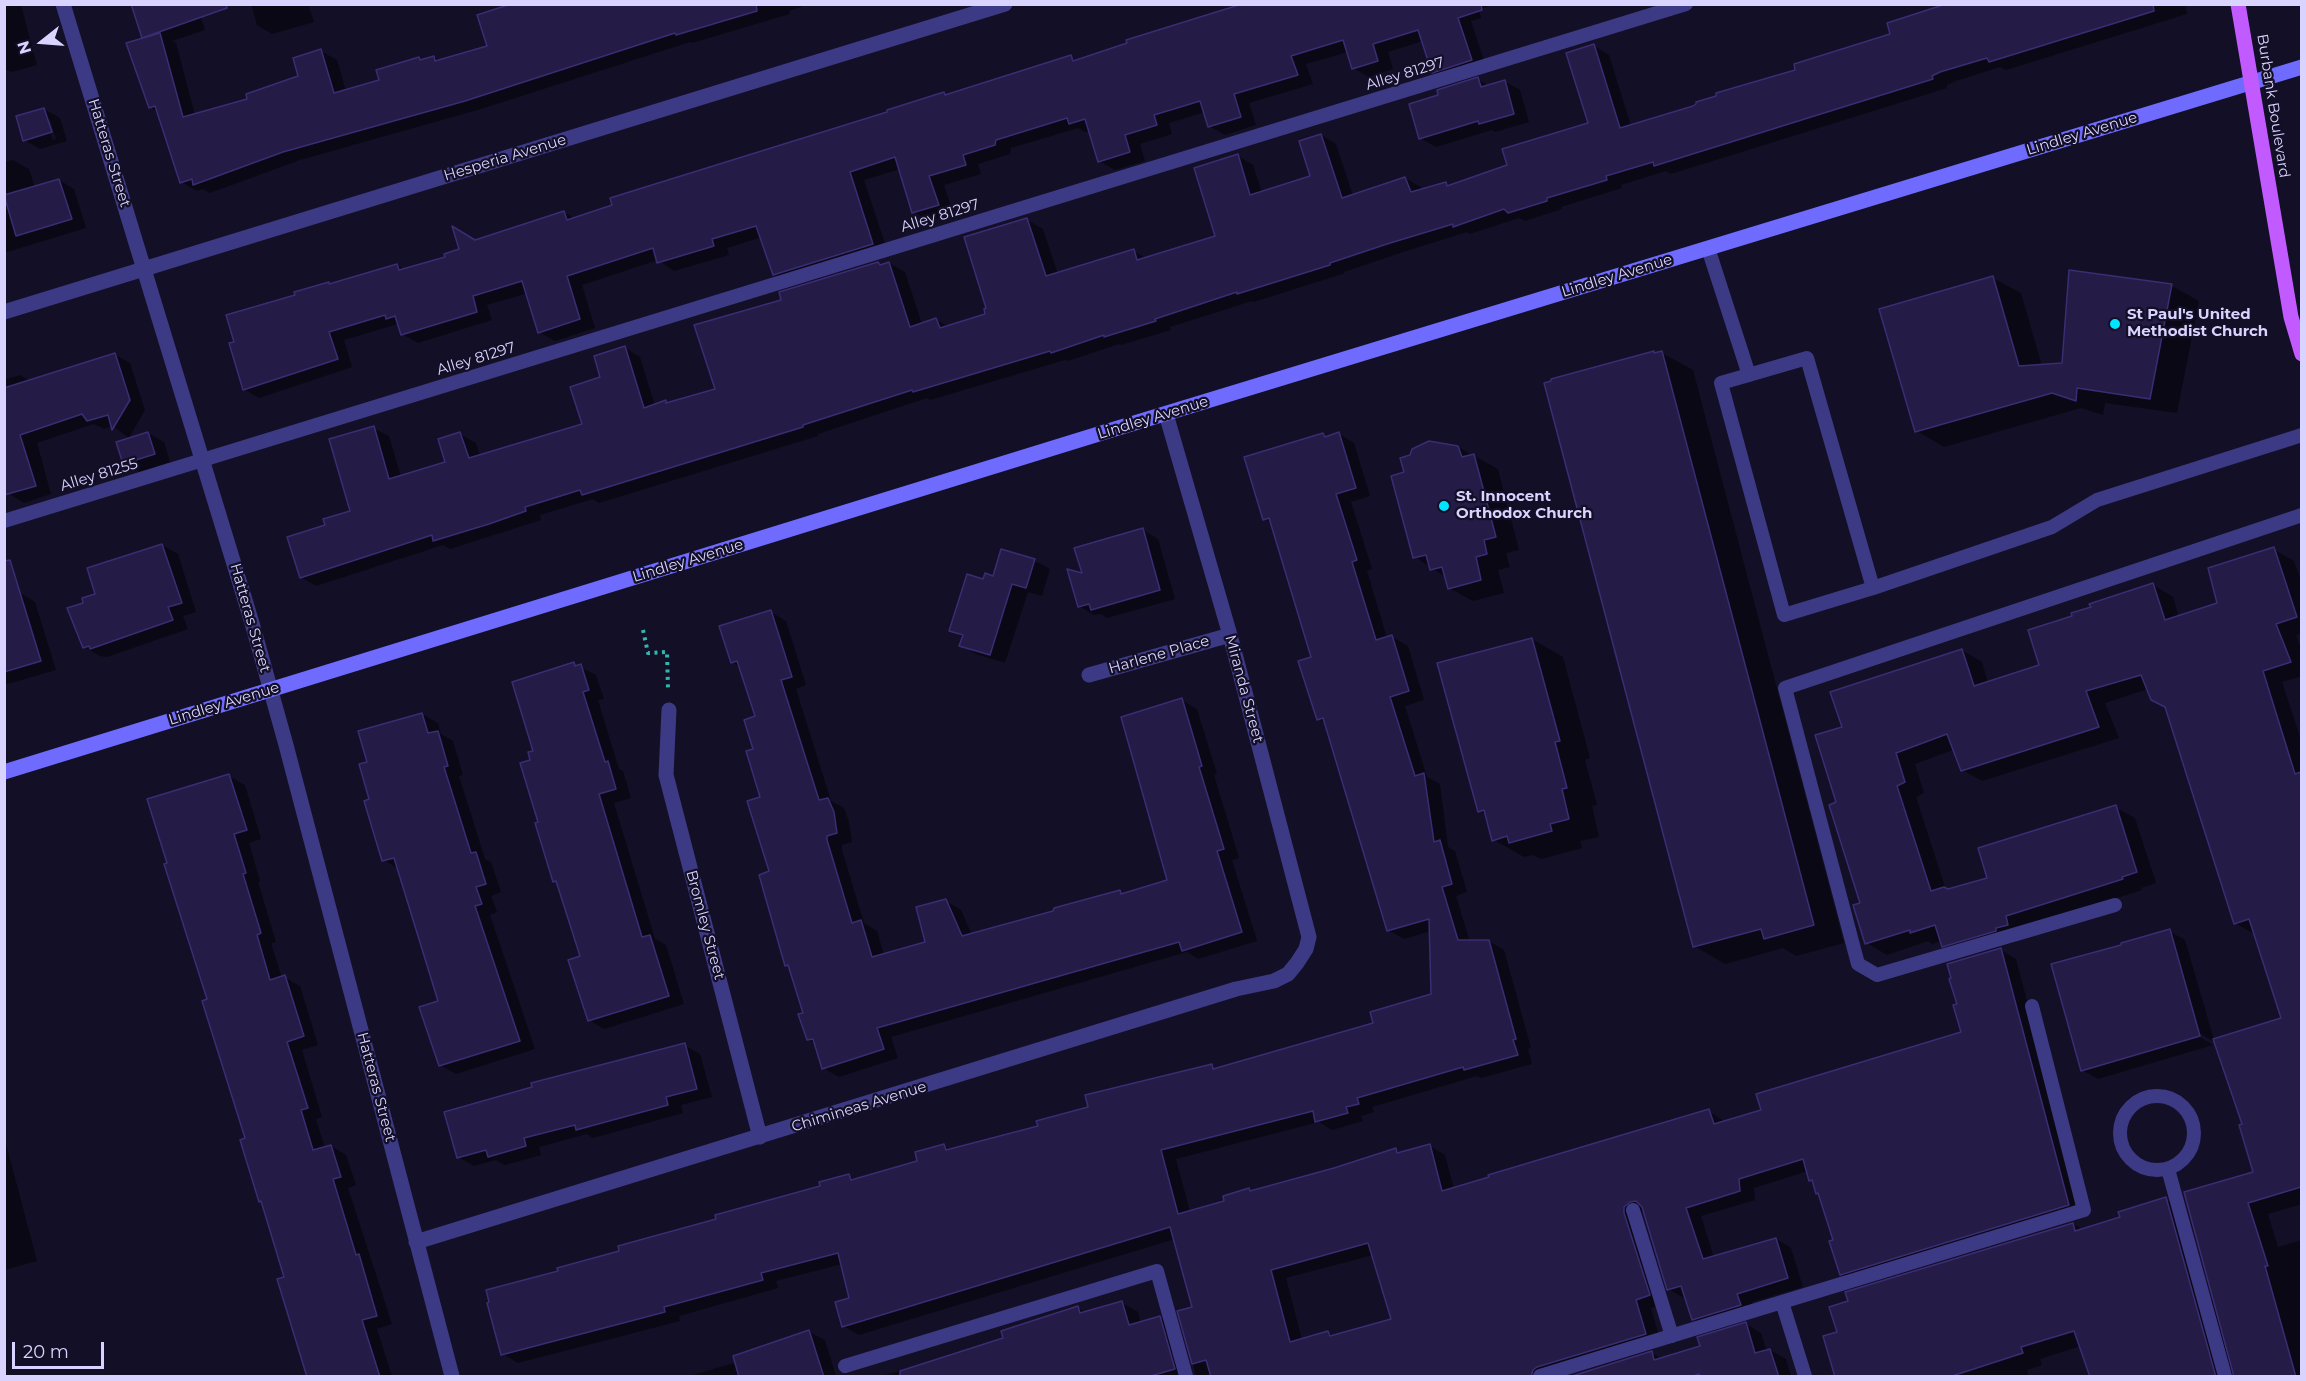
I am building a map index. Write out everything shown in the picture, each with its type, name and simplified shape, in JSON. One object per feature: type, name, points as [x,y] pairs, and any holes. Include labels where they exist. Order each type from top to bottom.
[{"type":"main road","name":"Burbank Boulevard","points":[[2238,4],[2291,317],[2301,354]]},
{"type":"main road","name":"Lindley Avenue","points":[[4,772],[2301,67]]},
{"type":"street","name":"Hatteras Street","points":[[63,4],[203,458],[271,690],[452,1377]]},
{"type":"street","name":"Hesperia Avenue","points":[[4,312],[1005,4]]},
{"type":"street","name":"Miranda Street","points":[[1166,414],[1230,635],[1309,937],[1306,949],[1297,963]]},
{"type":"street","name":"Harlene Place","points":[[1089,675],[1230,635]]},
{"type":"street","name":"Bromley Street","points":[[669,710],[666,776],[760,1137]]},
{"type":"street","name":"Chimineas Avenue","points":[[416,1242],[1236,989],[1274,981],[1288,974],[1297,963]]},
{"type":"lane","name":"Alley 81297","points":[[203,458],[1686,4]]},
{"type":"lane","points":[[1708,248],[1749,375]]},
{"type":"lane","points":[[1873,588],[1807,358],[1721,383],[1784,615],[1873,588],[2052,527],[2097,500],[2301,435]]},
{"type":"lane","name":"Alley 81255","points":[[4,521],[203,458]]},
{"type":"lane","points":[[2115,905],[1878,975],[1858,964],[1785,688],[2301,515]]},
{"type":"lane","points":[[1540,1377],[2084,1210],[2032,1006]]},
{"type":"lane","points":[[2167,1097],[2178,1103],[2192,1121],[2194,1133],[2192,1145],[2182,1160],[2168,1169],[2155,1170],[2143,1167],[2132,1161],[2124,1151],[2120,1138],[2120,1126],[2125,1114],[2133,1104],[2144,1098],[2167,1097]]},
{"type":"lane","points":[[2168,1169],[2225,1377]]},
{"type":"lane","points":[[1633,1210],[1672,1336]]},
{"type":"lane","points":[[845,1366],[1157,1271],[1186,1377]]},
{"type":"lane","points":[[1782,1302],[1805,1377]]},
{"type":"path","points":[[643,630],[648,653],[667,652],[669,710]]},
{"type":"building","points":[[131,4],[226,4],[227,8],[142,38]]},
{"type":"building","points":[[511,4],[756,4],[757,11],[676,35],[675,33],[465,101],[283,152],[193,185],[192,179],[180,183],[155,106],[149,108],[126,43],[160,33],[183,117],[247,99],[246,94],[298,76],[293,58],[321,49],[334,93],[379,80],[376,70],[419,57],[420,60],[434,56],[435,61],[487,46],[477,15]]},
{"type":"building","points":[[1242,4],[1481,4],[1482,10],[1458,18],[1472,60],[1432,73],[1418,30],[1373,44],[1378,61],[1352,69],[1343,40],[1291,56],[1298,75],[1234,94],[1241,117],[1208,127],[1200,101],[1154,115],[1157,125],[1125,135],[1130,152],[1098,162],[1085,119],[1069,124],[1067,118],[996,140],[995,145],[963,155],[966,165],[929,176],[939,205],[912,213],[895,157],[850,172],[873,244],[773,275],[756,226],[712,239],[714,246],[657,263],[653,248],[567,276],[580,319],[538,333],[522,281],[473,296],[477,312],[401,335],[395,316],[386,319],[385,315],[329,332],[338,359],[243,390],[229,343],[234,342],[226,315],[295,295],[294,292],[329,282],[329,284],[397,264],[399,270],[445,257],[444,254],[459,249],[452,226],[475,240],[564,211],[567,220],[612,205],[610,198],[887,112],[887,110],[944,92],[945,95],[1071,55],[1073,61],[1127,43],[1126,40]]},
{"type":"building","points":[[1946,4],[2153,4],[2154,11],[1989,62],[1987,58],[1940,72],[1932,76],[1933,79],[1654,166],[1653,162],[1606,176],[1607,180],[1547,198],[1547,201],[1508,213],[1504,209],[1453,227],[1453,224],[1387,244],[1330,263],[1330,265],[1237,294],[1237,292],[1104,337],[1104,335],[1051,353],[1050,351],[913,392],[912,390],[803,425],[803,427],[582,495],[580,490],[525,507],[526,511],[489,524],[433,541],[432,535],[300,578],[287,537],[325,525],[323,519],[350,511],[329,439],[374,426],[389,479],[445,462],[438,439],[460,432],[469,458],[582,424],[570,387],[600,377],[594,356],[625,346],[644,408],[666,400],[666,403],[715,389],[694,325],[781,300],[779,292],[878,262],[880,265],[889,262],[910,327],[936,318],[940,328],[985,314],[984,309],[986,308],[964,237],[1027,218],[1046,276],[1134,249],[1137,260],[1215,236],[1194,168],[1238,154],[1250,195],[1310,176],[1299,141],[1321,134],[1342,198],[1405,177],[1411,192],[1446,182],[1447,186],[1507,165],[1502,149],[1588,123],[1566,53],[1594,44],[1620,128],[1693,106],[1696,102],[1716,96],[1716,93],[1795,70],[1794,64],[1890,34],[1887,23]]},
{"type":"building","points":[[1478,77],[1481,87],[1505,80],[1514,114],[1479,124],[1478,121],[1419,139],[1409,104],[1438,95],[1437,90]]},
{"type":"building","points":[[44,108],[52,132],[23,141],[16,116]]},
{"type":"building","points":[[59,179],[72,219],[16,236],[4,195]]},
{"type":"building","points":[[2069,270],[2172,284],[2150,399],[2077,388],[2076,401],[2052,393],[1915,432],[1879,309],[1993,276],[2019,366],[2062,363]]},
{"type":"building","points":[[1654,351],[1654,353],[1662,351],[1814,925],[1764,939],[1761,929],[1693,947],[1544,383],[1551,379]]},
{"type":"building","points":[[115,353],[130,400],[112,430],[108,415],[87,421],[82,414],[20,435],[36,486],[4,495],[4,388]]},
{"type":"building","points":[[148,432],[155,454],[123,464],[116,442]]},
{"type":"building","points":[[1339,432],[1356,488],[1336,494],[1357,560],[1352,562],[1376,640],[1392,635],[1409,691],[1390,697],[1415,776],[1424,773],[1434,842],[1440,840],[1452,884],[1442,887],[1458,940],[1489,940],[1516,1039],[1513,1040],[1518,1055],[1464,1070],[1463,1067],[1357,1098],[1359,1104],[1346,1107],[1348,1113],[1315,1122],[1313,1111],[1161,1150],[1178,1214],[1224,1201],[1223,1196],[1249,1188],[1250,1191],[1396,1148],[1397,1153],[1430,1144],[1442,1191],[1709,1109],[1714,1124],[1761,1110],[1756,1094],[1961,1032],[1953,1005],[1957,1004],[1947,964],[2001,948],[2069,1205],[1840,1275],[1829,1241],[1833,1240],[1818,1193],[1816,1194],[1812,1180],[1809,1181],[1803,1159],[1739,1179],[1740,1191],[1686,1208],[1703,1259],[1776,1238],[1788,1278],[1737,1294],[1741,1305],[1692,1320],[1681,1286],[1667,1290],[1642,1207],[1636,1201],[1630,1202],[1624,1207],[1624,1213],[1650,1295],[1636,1300],[1646,1334],[1537,1367],[1533,1370],[1531,1377],[1211,1377],[1206,1360],[1192,1364],[1177,1311],[1192,1307],[1170,1227],[842,1327],[835,1302],[849,1298],[838,1253],[761,1273],[763,1280],[664,1307],[665,1312],[501,1355],[487,1303],[489,1302],[486,1290],[558,1271],[557,1268],[619,1251],[618,1246],[716,1219],[715,1215],[820,1186],[819,1182],[849,1174],[851,1180],[917,1161],[915,1152],[944,1144],[946,1150],[1038,1126],[1036,1121],[1088,1107],[1085,1095],[1212,1064],[1213,1069],[1373,1023],[1370,1012],[1431,994],[1429,919],[1387,931],[1323,718],[1317,720],[1298,661],[1311,657],[1269,518],[1263,520],[1244,457],[1323,433],[1325,437]],"holes":[[[1368,1243],[1391,1319],[1330,1336],[1328,1331],[1290,1342],[1271,1270]]]},
{"type":"building","name":"St. Innocent Orthodox Church","points":[[1429,441],[1458,446],[1462,457],[1474,454],[1496,537],[1484,540],[1487,554],[1476,557],[1481,580],[1448,589],[1442,567],[1430,570],[1426,555],[1413,558],[1391,476],[1404,472],[1400,458],[1410,455],[1412,449]]},
{"type":"building","points":[[1143,528],[1160,590],[1091,610],[1089,604],[1078,607],[1067,569],[1082,573],[1074,548]]},
{"type":"building","points":[[162,544],[182,603],[168,607],[173,620],[90,649],[89,646],[83,648],[67,608],[83,603],[82,598],[95,594],[87,568]]},
{"type":"building","points":[[2274,547],[2297,617],[2276,624],[2291,662],[2263,671],[2295,774],[2301,772],[2301,1187],[2248,1203],[2268,1266],[2265,1266],[2296,1377],[2234,1377],[2184,1192],[2253,1172],[2239,1125],[2242,1124],[2213,1039],[2281,1018],[2249,919],[2234,924],[2165,707],[2151,700],[2141,675],[2086,691],[2099,727],[1961,771],[1947,734],[1896,753],[1905,782],[1897,786],[1931,891],[1944,887],[1948,889],[1987,878],[1978,848],[2116,805],[2137,872],[2122,877],[2123,879],[2006,916],[2008,925],[1996,928],[1996,931],[1942,947],[1935,925],[1865,944],[1853,905],[1860,903],[1829,805],[1836,802],[1815,735],[1842,727],[1830,692],[1962,649],[1974,686],[2039,665],[2028,630],[2072,616],[2071,613],[2091,607],[2089,604],[2153,583],[2165,620],[2217,603],[2208,568]]},
{"type":"building","points":[[1001,549],[1035,559],[1026,588],[1012,584],[990,655],[959,646],[963,635],[949,631],[967,574],[983,579],[985,573],[993,576]]},
{"type":"building","points":[[10,560],[41,661],[4,672],[4,561]]},
{"type":"building","points":[[771,610],[792,677],[781,680],[819,800],[828,798],[834,812],[837,833],[827,836],[827,840],[852,923],[861,920],[872,957],[925,942],[916,907],[946,899],[962,936],[1053,911],[1054,908],[1120,890],[1121,894],[1167,880],[1121,717],[1182,698],[1202,766],[1199,767],[1224,849],[1217,851],[1242,932],[1182,951],[1179,942],[877,1028],[884,1049],[822,1069],[813,1039],[807,1040],[798,1014],[803,1013],[788,965],[785,966],[759,875],[769,871],[747,801],[760,797],[746,751],[753,749],[744,720],[755,716],[737,661],[731,663],[719,626]]},
{"type":"building","points":[[1532,638],[1560,741],[1555,742],[1567,788],[1562,789],[1569,819],[1550,824],[1552,831],[1509,843],[1507,836],[1492,841],[1484,810],[1478,812],[1437,663]]},
{"type":"building","points":[[574,662],[575,666],[581,664],[589,690],[583,692],[616,789],[599,794],[642,937],[650,935],[669,996],[588,1021],[568,960],[580,956],[556,881],[553,882],[520,763],[530,760],[528,752],[533,751],[512,682]]},
{"type":"building","points":[[422,713],[428,733],[438,731],[448,766],[444,767],[471,853],[476,852],[486,884],[476,887],[482,904],[475,906],[520,1041],[439,1066],[419,1007],[438,1001],[394,858],[382,861],[364,801],[369,799],[359,764],[367,762],[358,731]]},
{"type":"building","points":[[229,774],[247,830],[234,834],[246,873],[243,874],[261,933],[257,935],[270,980],[285,975],[304,1036],[287,1042],[308,1108],[301,1110],[313,1150],[331,1145],[341,1177],[333,1179],[356,1255],[359,1254],[377,1316],[362,1320],[380,1377],[307,1377],[277,1279],[284,1277],[240,1140],[245,1138],[202,1001],[207,999],[164,864],[167,863],[147,799]]},
{"type":"building","points":[[2170,929],[2200,1036],[2081,1071],[2051,964]]},
{"type":"building","points":[[685,1043],[697,1089],[666,1097],[668,1105],[576,1130],[575,1125],[524,1138],[526,1146],[488,1157],[486,1150],[457,1158],[444,1112],[532,1087],[531,1083]]},
{"type":"building","points":[[2166,1197],[2216,1377],[2090,1377],[2074,1331],[2021,1347],[2023,1353],[1949,1377],[1835,1377],[1823,1336],[1837,1332],[1829,1307],[1848,1301],[1845,1292],[2073,1223],[2075,1231],[2120,1217],[2118,1212]]},
{"type":"building","points":[[1122,1301],[1129,1325],[1160,1316],[1175,1369],[1147,1377],[900,1377],[900,1371],[1003,1338],[1001,1331],[1078,1306],[1080,1313]]},
{"type":"building","points":[[1746,1322],[1755,1353],[1770,1349],[1779,1377],[1700,1377],[1699,1374],[1691,1377],[1569,1377],[1652,1351],[1654,1360],[1700,1346],[1697,1337]]},
{"type":"building","points":[[809,1330],[824,1377],[739,1377],[733,1356]]},
{"type":"place","name":"St Paul's United Methodist Church","points":[[2115,324]]},
{"type":"place","name":"St. Innocent Orthodox Church","points":[[1444,506]]}]
